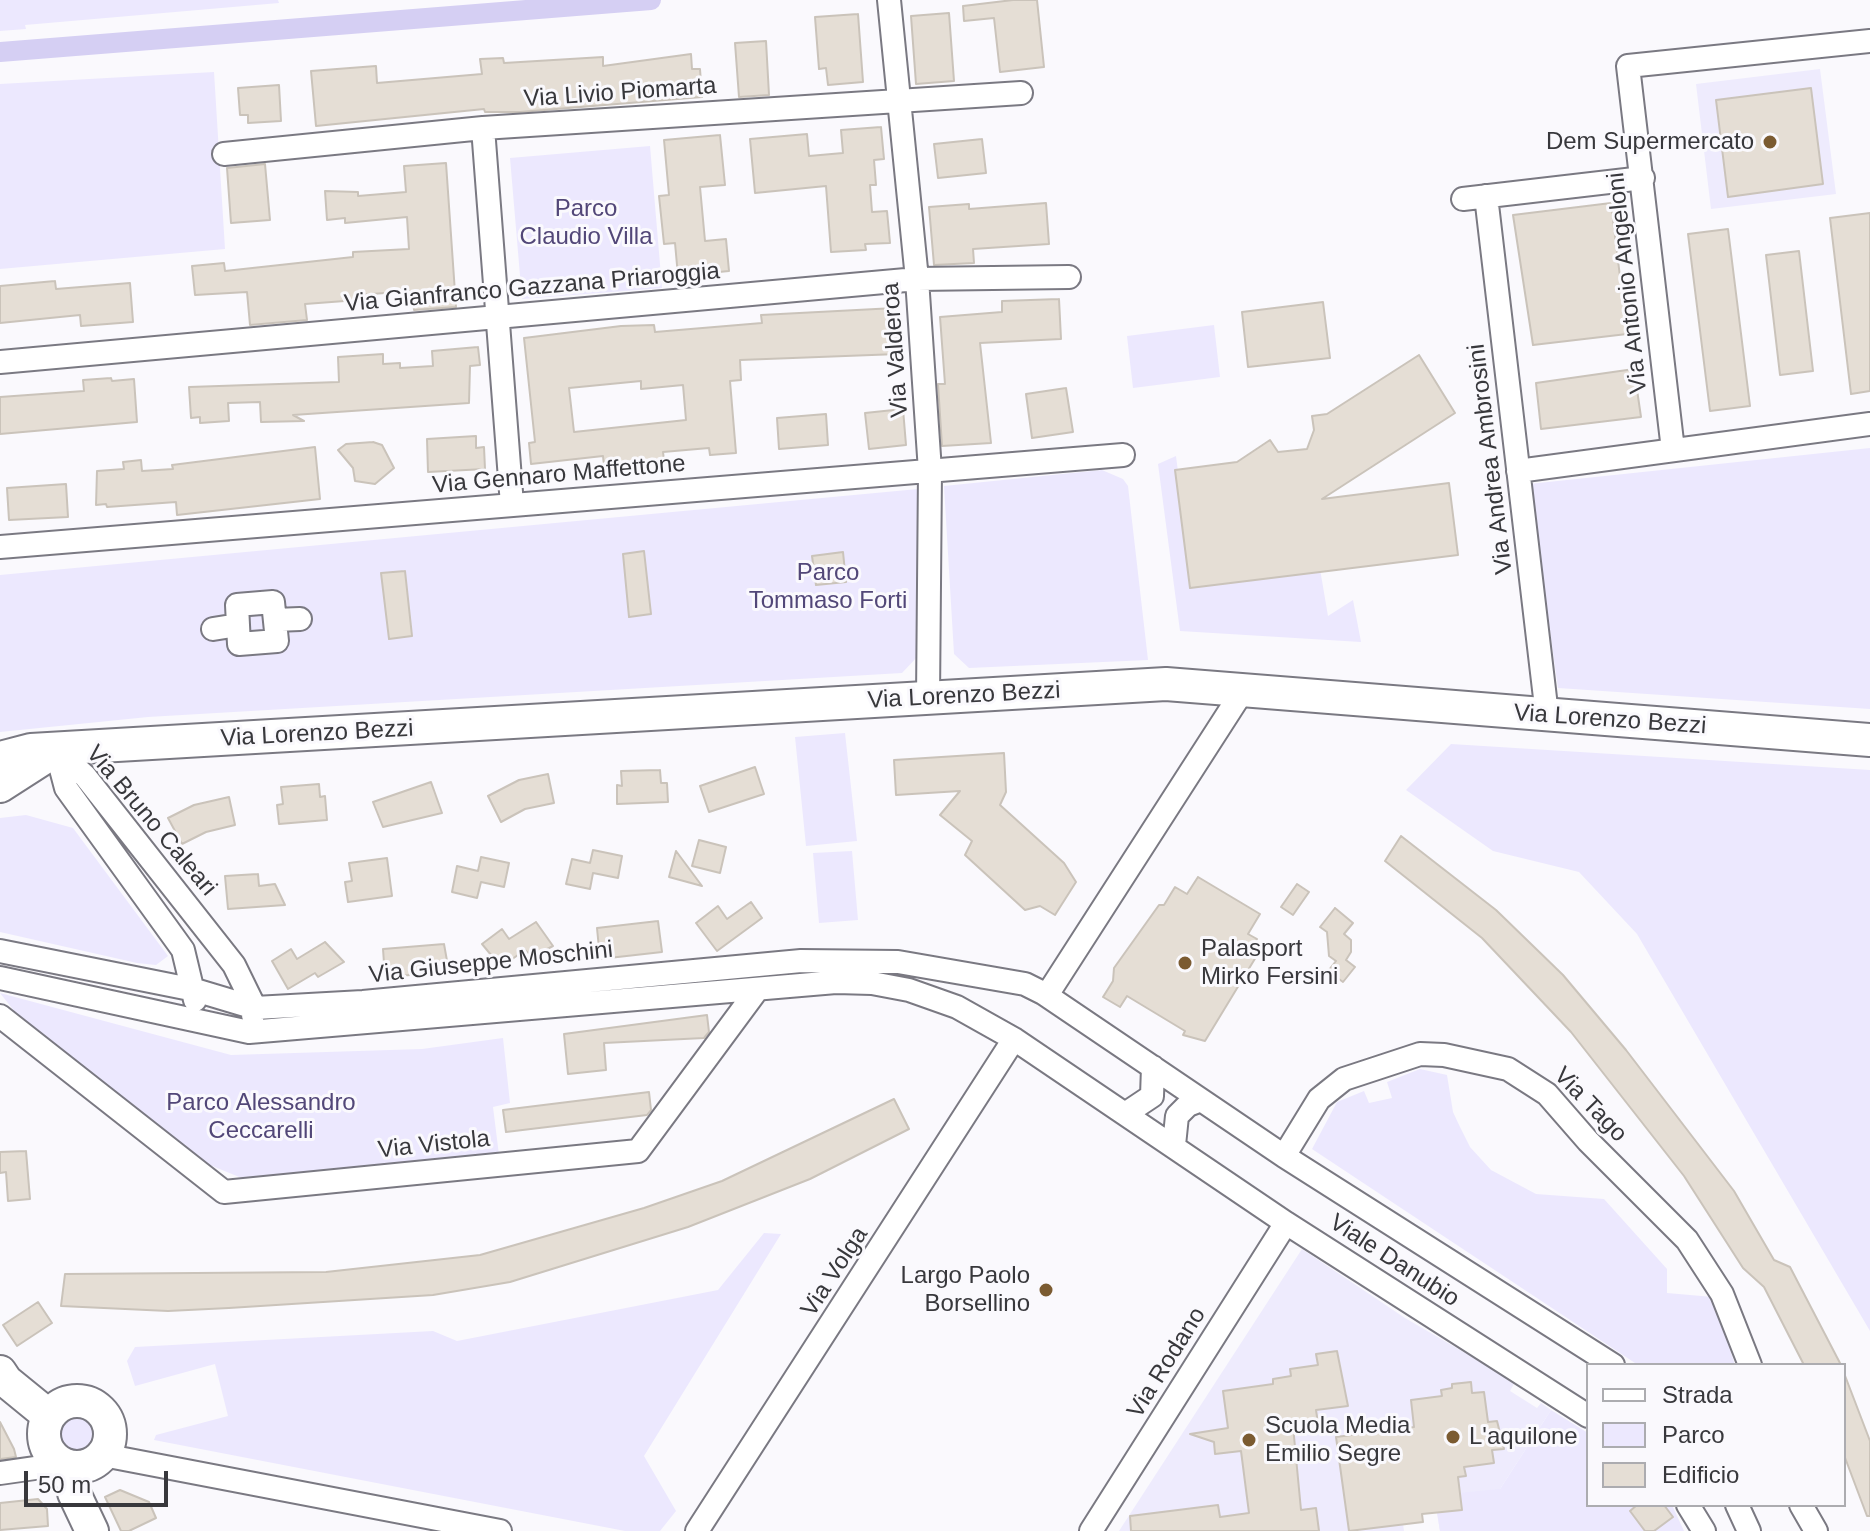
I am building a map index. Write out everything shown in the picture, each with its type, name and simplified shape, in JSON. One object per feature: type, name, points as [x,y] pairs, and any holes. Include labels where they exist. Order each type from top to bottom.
[{"type":"street","name":"Via Valderoa","points":[[889,0],[917,279],[930,471],[928,698]]},
{"type":"street","name":"Via Antonio Angeloni","points":[[1673,450],[1628,66],[1870,41]]},
{"type":"street","name":"Via Livio Piomarta","points":[[224,154],[483,128],[1021,93]]},
{"type":"street","points":[[483,128],[512,505]]},
{"type":"street","points":[[1463,199],[1643,178]]},
{"type":"street","name":"Via Andrea Ambrosini","points":[[1486,196],[1547,715]]},
{"type":"street","name":"Via Gianfranco Gazzana Priaroggia","points":[[0,362],[917,279],[1069,277]]},
{"type":"street","points":[[1518,471],[1870,424]]},
{"type":"street","name":"Via Gennaro Maffettone","points":[[0,547],[1123,455]]},
{"type":"street","points":[[213,629],[238,625],[239,644],[277,641],[275,620],[300,619]]},
{"type":"street","name":"Via Lorenzo Bezzi","points":[[0,758],[31,750],[1166,684],[1870,740]]},
{"type":"street","points":[[1047,995],[1242,692]]},
{"type":"street","name":"Via Lorenzo Bezzi","points":[[0,786],[56,750]]},
{"type":"street","name":"Via Bruno Caleari","points":[[56,750],[66,788],[183,950],[195,990],[196,1022]]},
{"type":"street","name":"Via Bruno Caleari","points":[[56,750],[85,776],[234,965],[255,1008]]},
{"type":"street","name":"Via Giuseppe Moschini","points":[[0,951],[195,990],[255,1008],[363,1002],[801,961],[898,962],[991,977]]},
{"type":"street","points":[[981,1019],[975,992],[991,977]]},
{"type":"street","name":"Viale Danubio","points":[[991,977],[1030,985],[1047,995],[1284,1156],[1610,1363]]},
{"type":"street","name":"Via Giuseppe Moschini","points":[[0,978],[249,1032],[872,983],[935,999],[981,1019]]},
{"type":"street","name":"Via Vistola","points":[[0,1016],[224,1192],[638,1151],[757,990]]},
{"type":"street","points":[[249,1032],[255,1008]]},
{"type":"street","name":"Viale Danubio","points":[[981,1019],[1128,1112],[1286,1223],[1586,1415]]},
{"type":"street","name":"Via Volga","points":[[697,1531],[1014,1039]]},
{"type":"street","name":"Via Tago","points":[[1284,1156],[1319,1099],[1344,1079],[1420,1054],[1444,1055],[1508,1069],[1547,1094],[1588,1141],[1687,1240],[1722,1294],[1749,1363]]},
{"type":"street","points":[[1128,1112],[1144,1105],[1152,1096],[1153,1067]]},
{"type":"street","points":[[1174,1145],[1177,1116],[1201,1100]]},
{"type":"street","name":"Via Rodano","points":[[1091,1531],[1286,1223]]},
{"type":"street","points":[[0,1372],[6,1381],[49,1416]]},
{"type":"street","points":[[0,1473],[67,1466],[89,1465],[103,1455],[111,1434],[109,1422],[98,1407],[78,1400],[67,1402],[49,1416],[44,1437],[54,1458],[67,1466],[74,1493],[92,1531]]},
{"type":"street","points":[[103,1455],[500,1531]]},
{"type":"street","points":[[1689,1507],[1704,1531]]},
{"type":"street","points":[[1738,1507],[1749,1531]]},
{"type":"street","points":[[1802,1507],[1816,1531]]},
{"type":"shaded area","points":[[1820,69],[1836,194],[1711,209],[1696,84]]},
{"type":"shaded area","points":[[1302,1249],[1405,1318],[1515,1382],[1510,1391],[1537,1408],[1541,1403],[1551,1410],[1500,1489],[1440,1531],[1436,1504],[1405,1446],[1401,1426],[1390,1429],[1404,1531],[1119,1531]]},
{"type":"green space","points":[[0,0],[278,0],[279,3],[25,25],[26,29],[0,31]]},
{"type":"green space","points":[[214,72],[225,249],[0,269],[0,84]]},
{"type":"green space","name":"Parco Claudio Villa","points":[[650,146],[662,288],[522,299],[510,158]]},
{"type":"green space","points":[[1214,325],[1220,377],[1133,388],[1127,336]]},
{"type":"green space","points":[[1870,448],[1870,709],[1558,688],[1529,484]]},
{"type":"green space","points":[[1176,456],[1192,582],[1320,569],[1328,616],[1353,600],[1361,642],[1180,631],[1158,464]]},
{"type":"green space","points":[[1102,470],[1123,479],[1128,486],[1148,660],[969,668],[954,654],[944,486]]},
{"type":"green space","name":"Parco Tommaso Forti","points":[[918,489],[919,655],[902,673],[148,717],[0,732],[0,575]]},
{"type":"green space","points":[[845,733],[857,841],[806,846],[795,737]]},
{"type":"green space","points":[[1451,744],[1870,770],[1870,1331],[1637,934],[1579,872],[1493,851],[1406,790]]},
{"type":"green space","points":[[26,815],[73,828],[168,956],[156,965],[137,963],[0,932],[0,818]]},
{"type":"green space","points":[[852,851],[858,920],[819,923],[813,853]]},
{"type":"green space","name":"Parco Alessandro Ceccarelli","points":[[0,993],[231,1055],[422,1049],[503,1038],[510,1103],[493,1107],[499,1155],[249,1181],[205,1163],[15,1012]]},
{"type":"green space","points":[[1420,1069],[1447,1075],[1453,1112],[1470,1147],[1491,1170],[1536,1194],[1604,1199],[1667,1269],[1667,1293],[1713,1297],[1734,1363],[1635,1363],[1312,1149],[1337,1102],[1364,1091],[1369,1103],[1392,1098],[1387,1082]]},
{"type":"green space","points":[[764,1233],[781,1234],[644,1456],[676,1511],[660,1531],[625,1531],[154,1440],[156,1435],[228,1416],[215,1364],[135,1386],[127,1361],[135,1347],[433,1331],[457,1341],[718,1290]]},
{"type":"green space","points":[[1551,1410],[1586,1432],[1586,1507],[1673,1507],[1684,1531],[1440,1531],[1437,1513],[1462,1510],[1460,1493],[1500,1489]]},
{"type":"green space","points":[[79,1412],[95,1418],[101,1434],[95,1450],[79,1456],[63,1450],[57,1434],[63,1418]]},
{"type":"building","points":[[1037,0],[1044,67],[1000,72],[994,18],[964,21],[963,6]]},
{"type":"building","points":[[949,13],[954,81],[916,84],[911,16]]},
{"type":"building","points":[[858,14],[863,82],[828,85],[826,68],[819,69],[815,17]]},
{"type":"building","points":[[766,41],[769,95],[739,97],[735,43]]},
{"type":"building","points":[[691,54],[692,69],[700,69],[702,97],[520,112],[485,112],[484,109],[316,126],[311,71],[376,66],[377,83],[482,74],[480,59],[503,58],[504,63],[603,57],[603,66]]},
{"type":"building","points":[[279,85],[281,121],[248,123],[248,115],[240,115],[238,88]]},
{"type":"building","name":"Dem Supermercato","points":[[1811,88],[1823,184],[1728,197],[1716,100]]},
{"type":"building","points":[[881,127],[884,159],[874,160],[876,185],[870,185],[872,212],[887,211],[890,243],[865,244],[866,250],[831,252],[826,186],[755,193],[750,139],[807,134],[809,156],[843,153],[841,130]]},
{"type":"building","points":[[720,135],[725,185],[700,187],[705,241],[726,239],[729,271],[678,276],[675,243],[664,244],[659,196],[669,195],[664,140]]},
{"type":"building","points":[[982,139],[986,173],[938,178],[934,144]]},
{"type":"building","points":[[446,163],[456,307],[414,310],[412,291],[358,295],[358,300],[305,304],[307,320],[250,325],[247,292],[195,295],[192,266],[224,263],[225,271],[353,257],[353,252],[409,249],[407,217],[345,223],[345,218],[327,220],[325,191],[358,192],[358,196],[406,192],[404,166]]},
{"type":"building","points":[[265,164],[270,220],[231,223],[227,168]]},
{"type":"building","points":[[1046,203],[1049,244],[973,249],[974,263],[934,265],[929,207],[969,204],[969,209]]},
{"type":"building","points":[[1611,203],[1627,334],[1533,345],[1513,215]]},
{"type":"building","points":[[1870,213],[1870,391],[1851,394],[1830,218]]},
{"type":"building","points":[[1728,229],[1750,406],[1710,411],[1688,234]]},
{"type":"building","points":[[1799,251],[1813,371],[1780,375],[1766,255]]},
{"type":"building","points":[[55,281],[56,289],[130,283],[133,322],[81,326],[80,315],[0,323],[0,286]]},
{"type":"building","points":[[1059,299],[1061,339],[980,343],[991,443],[942,446],[938,384],[945,384],[940,317],[1002,312],[1002,301]]},
{"type":"building","points":[[1323,302],[1330,358],[1248,367],[1242,312]]},
{"type":"building","points":[[895,308],[898,354],[740,360],[741,380],[730,381],[736,453],[710,455],[709,448],[663,452],[664,460],[604,466],[603,456],[531,464],[529,443],[535,442],[524,338],[621,326],[654,325],[655,332],[762,323],[761,315]],"holes":[[[641,381],[641,389],[683,385],[686,420],[574,432],[569,388]]]},
{"type":"building","points":[[478,347],[480,365],[470,366],[469,403],[293,415],[304,421],[261,422],[260,402],[228,403],[229,421],[200,423],[200,417],[191,418],[189,387],[339,382],[338,357],[383,354],[383,364],[400,363],[400,368],[433,366],[432,351]]},
{"type":"building","points":[[1419,355],[1455,413],[1322,499],[1449,483],[1458,555],[1190,588],[1175,470],[1237,462],[1270,440],[1278,452],[1307,449],[1314,430],[1312,416],[1327,414]]},
{"type":"building","points":[[1634,369],[1641,417],[1541,429],[1536,383]]},
{"type":"building","points":[[111,378],[112,381],[134,379],[137,422],[0,434],[0,397],[84,391],[83,380]]},
{"type":"building","points":[[1066,388],[1073,432],[1032,438],[1026,394]]},
{"type":"building","points":[[903,409],[906,445],[869,449],[865,413]]},
{"type":"building","points":[[826,414],[828,445],[779,449],[777,418]]},
{"type":"building","points":[[476,436],[476,448],[484,447],[485,469],[428,472],[427,439]]},
{"type":"building","points":[[373,442],[382,445],[394,468],[375,484],[355,481],[353,468],[338,450],[346,444]]},
{"type":"building","points":[[315,447],[320,499],[177,515],[176,502],[107,507],[106,504],[96,505],[97,471],[124,469],[123,462],[141,460],[142,471],[173,469],[172,465]]},
{"type":"building","points":[[66,484],[68,517],[9,520],[7,488]]},
{"type":"building","points":[[644,551],[651,614],[629,617],[623,554]]},
{"type":"building","points":[[843,552],[846,582],[816,585],[812,556]]},
{"type":"building","points":[[405,571],[412,636],[389,639],[381,573]]},
{"type":"building","points":[[1004,753],[1006,792],[1000,805],[1064,863],[1076,882],[1055,915],[1040,906],[1025,910],[965,855],[972,841],[940,815],[960,791],[896,795],[894,760]]},
{"type":"building","points":[[755,767],[764,794],[709,812],[700,786]]},
{"type":"building","points":[[660,770],[661,783],[667,783],[668,802],[617,804],[617,785],[622,786],[621,771]]},
{"type":"building","points":[[548,774],[554,803],[525,809],[501,822],[488,796],[519,780]]},
{"type":"building","points":[[431,782],[442,813],[383,827],[373,802]]},
{"type":"building","points":[[319,784],[320,797],[325,796],[327,820],[279,824],[277,805],[283,804],[281,787]]},
{"type":"building","points":[[229,797],[235,825],[206,832],[182,844],[168,818],[194,805]]},
{"type":"building","points":[[1401,836],[1496,910],[1563,975],[1626,1050],[1734,1191],[1774,1260],[1790,1267],[1840,1363],[1803,1363],[1764,1287],[1743,1268],[1684,1176],[1571,1032],[1482,938],[1385,861]]},
{"type":"building","points":[[699,840],[726,847],[720,873],[692,866]]},
{"type":"building","points":[[593,850],[622,856],[618,878],[593,873],[590,889],[566,884],[572,859],[590,863]]},
{"type":"building","points":[[676,851],[702,886],[669,877]]},
{"type":"building","points":[[481,857],[509,863],[504,887],[481,882],[477,898],[452,892],[457,866],[478,871]]},
{"type":"building","points":[[387,858],[392,896],[348,902],[345,882],[352,881],[349,863]]},
{"type":"building","points":[[258,874],[259,886],[275,884],[285,905],[228,909],[225,876]]},
{"type":"building","name":"Palasport Mirko Fersini","points":[[1198,877],[1260,914],[1248,934],[1257,939],[1249,952],[1256,957],[1205,1041],[1183,1035],[1185,1031],[1127,996],[1120,1007],[1103,997],[1113,981],[1114,968],[1159,905],[1164,905],[1175,887],[1187,894]]},
{"type":"building","points":[[1297,884],[1309,892],[1293,915],[1281,907]]},
{"type":"building","points":[[751,902],[762,918],[717,951],[696,923],[718,906],[727,919]]},
{"type":"building","points":[[1335,908],[1353,923],[1344,934],[1351,940],[1351,952],[1346,960],[1355,967],[1343,982],[1328,971],[1336,961],[1329,956],[1327,932],[1320,927]]},
{"type":"building","points":[[658,921],[662,952],[600,959],[597,928]]},
{"type":"building","points":[[536,922],[553,946],[532,957],[525,950],[501,967],[482,944],[502,929],[509,939]]},
{"type":"building","points":[[325,942],[344,962],[318,977],[315,973],[288,989],[272,961],[291,949],[297,959]]},
{"type":"building","points":[[444,944],[449,972],[385,977],[383,949]]},
{"type":"building","points":[[707,1015],[709,1032],[704,1038],[604,1043],[606,1070],[568,1074],[564,1034]]},
{"type":"building","points":[[649,1092],[651,1110],[647,1115],[506,1132],[503,1110]]},
{"type":"building","points":[[894,1099],[909,1129],[810,1179],[688,1227],[510,1282],[433,1295],[229,1308],[168,1311],[61,1306],[65,1274],[326,1272],[480,1255],[644,1208],[722,1181]]},
{"type":"building","points":[[26,1151],[30,1199],[8,1201],[6,1172],[0,1173],[0,1152]]},
{"type":"building","points":[[38,1302],[52,1323],[17,1346],[3,1325]]},
{"type":"building","name":"Scuola Media Emilio Segre","points":[[1337,1351],[1348,1406],[1316,1410],[1318,1423],[1293,1426],[1301,1510],[1316,1508],[1319,1531],[1131,1531],[1130,1516],[1218,1505],[1220,1517],[1249,1513],[1241,1451],[1215,1454],[1214,1442],[1190,1434],[1228,1428],[1223,1391],[1273,1384],[1273,1379],[1291,1376],[1290,1369],[1318,1365],[1316,1354]]},
{"type":"building","points":[[1846,1378],[1870,1441],[1870,1516],[1867,1516],[1846,1460]]},
{"type":"building","points":[[1471,1382],[1472,1393],[1484,1392],[1488,1422],[1497,1421],[1504,1449],[1492,1450],[1494,1463],[1464,1467],[1466,1476],[1458,1477],[1462,1510],[1422,1514],[1423,1522],[1349,1531],[1336,1437],[1414,1427],[1411,1400],[1442,1396],[1441,1390],[1452,1388],[1452,1384]]},
{"type":"building","points":[[0,1422],[14,1449],[16,1457],[0,1459]]},
{"type":"building","points":[[120,1490],[149,1502],[156,1518],[129,1531],[121,1531],[105,1497]]},
{"type":"building","points":[[38,1499],[47,1509],[48,1526],[0,1530],[0,1503]]},
{"type":"building","points":[[1635,1507],[1666,1507],[1673,1517],[1654,1531],[1645,1531],[1630,1511]]},
{"type":"waterway","points":[[0,52],[651,0]]},
{"type":"place","name":"Dem Supermercato","points":[[1770,142]]},
{"type":"place","name":"Palasport Mirko Fersini","points":[[1185,963]]},
{"type":"place","name":"Largo Paolo Borsellino","points":[[1046,1290]]},
{"type":"place","name":"L'aquilone","points":[[1453,1437]]},
{"type":"place","name":"Scuola Media Emilio Segre","points":[[1249,1440]]}]
